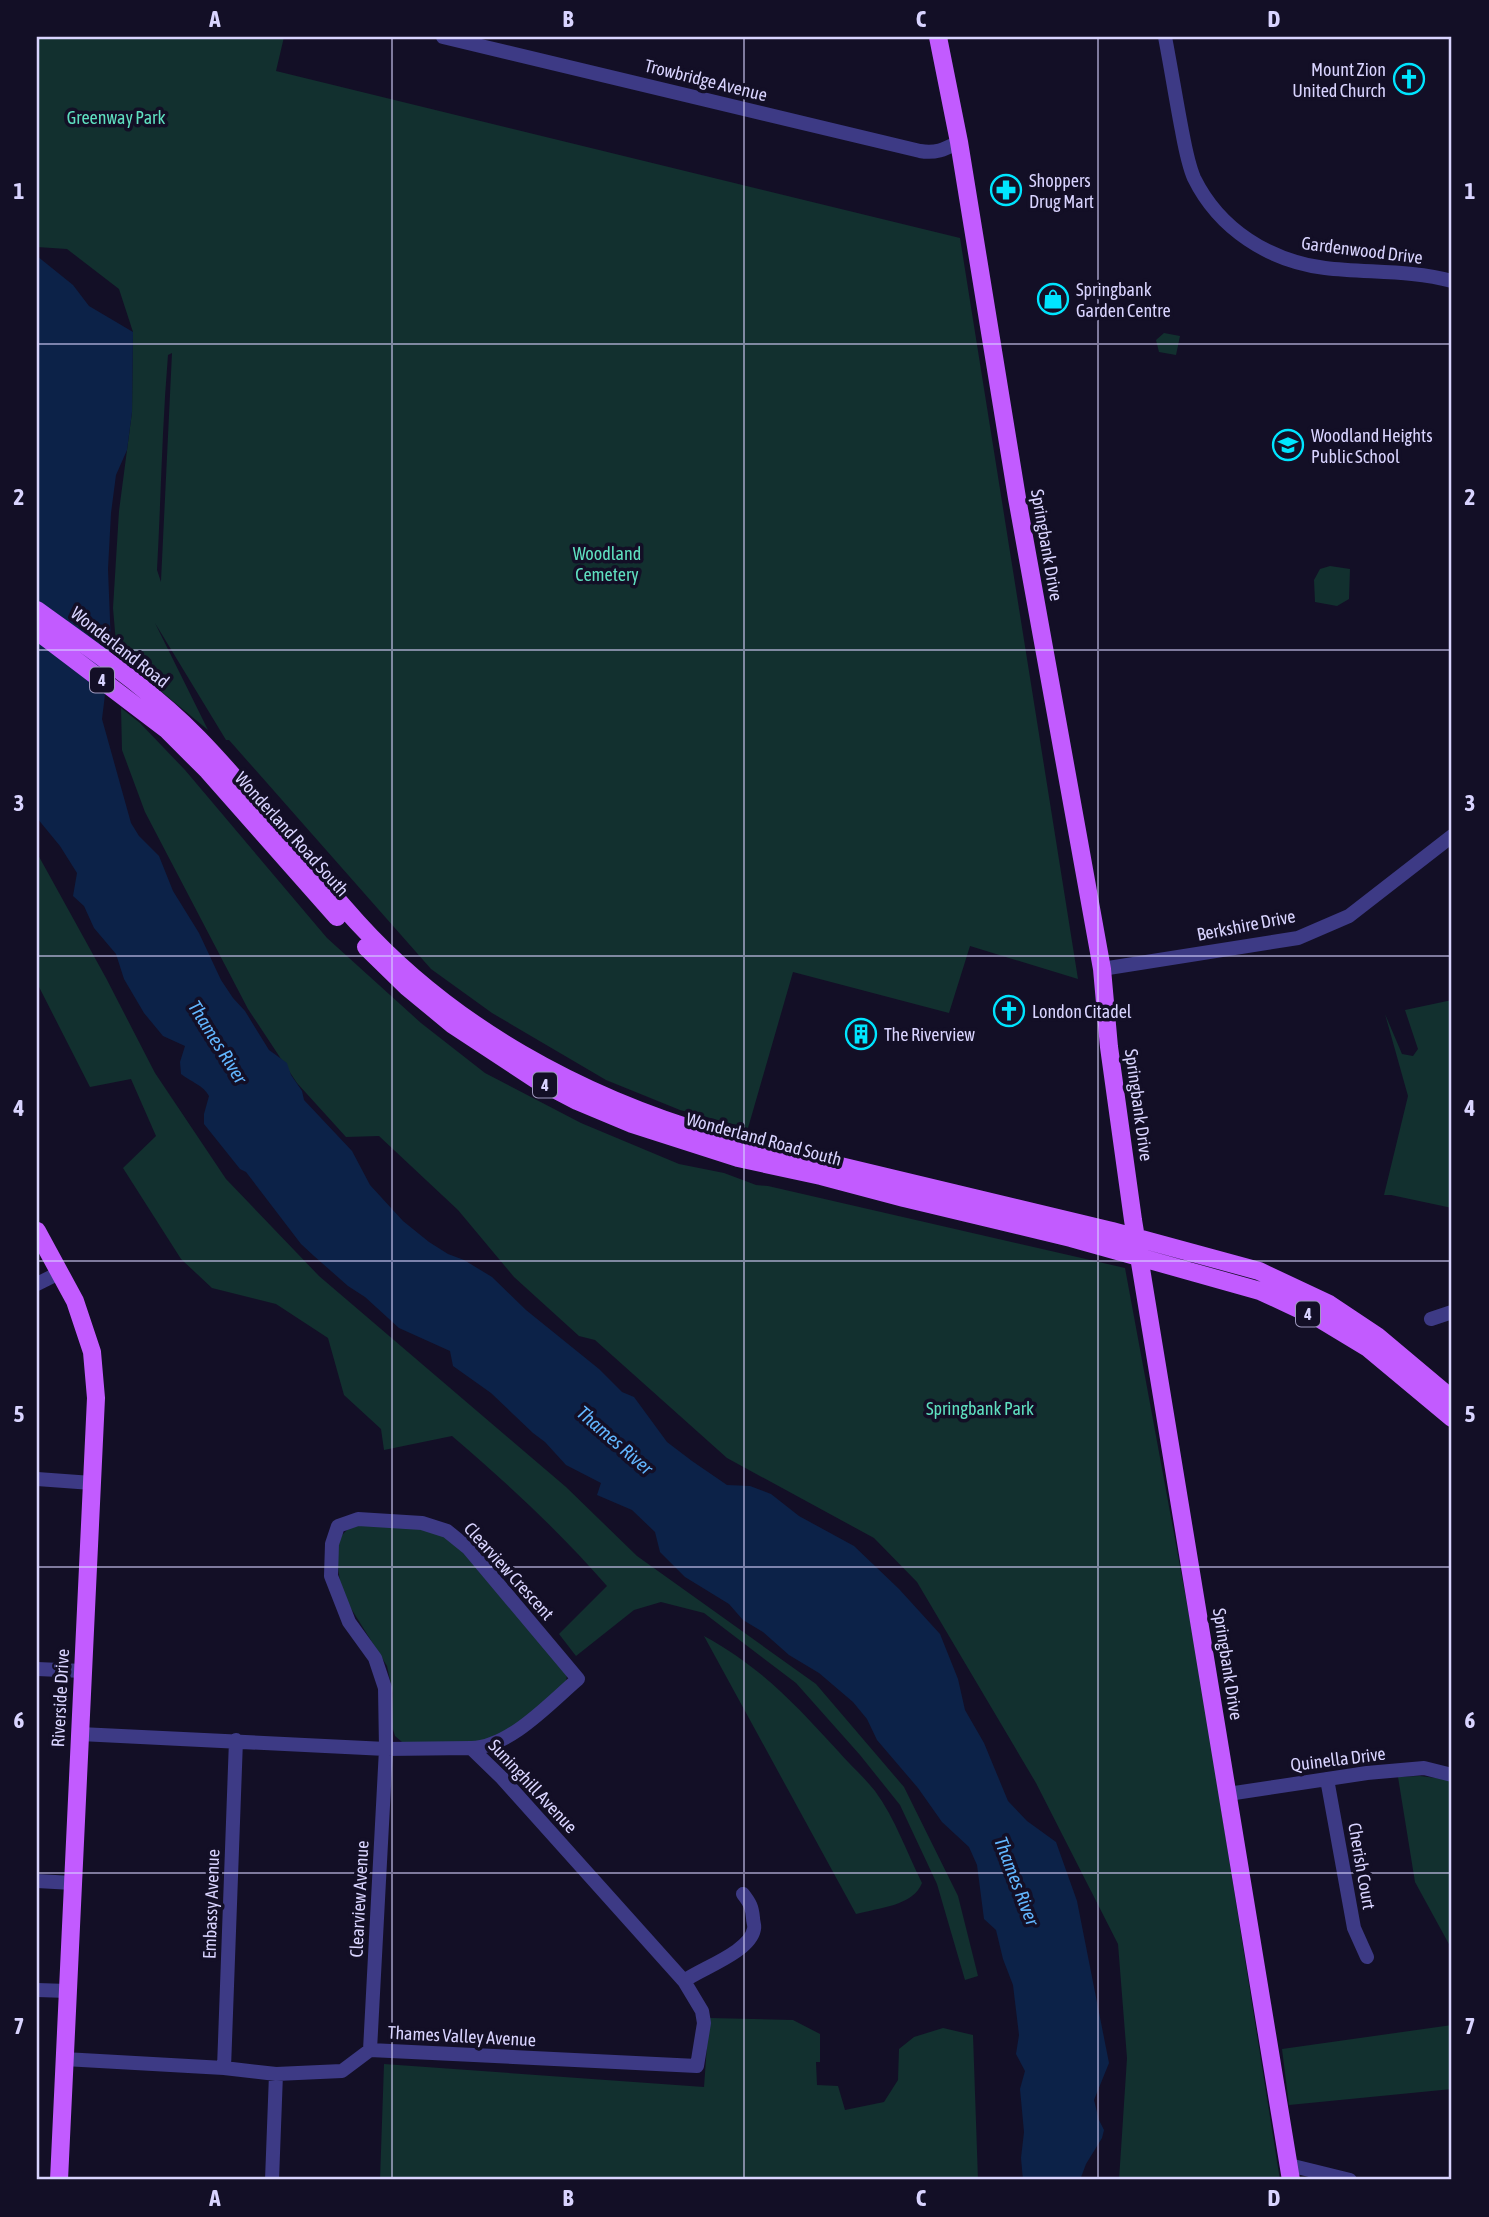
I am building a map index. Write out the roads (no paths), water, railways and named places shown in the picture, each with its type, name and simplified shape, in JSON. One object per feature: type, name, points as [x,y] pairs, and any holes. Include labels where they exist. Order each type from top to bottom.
[{"type":"main road","name":"Springbank Drive","points":[[938,37],[959,142],[1013,474],[1102,969],[1109,1047],[1136,1238],[1290,2173]]},
{"type":"main road","name":"Wonderland Road","points":[[37,610],[129,678],[171,724]]},
{"type":"main road","name":"Wonderland Road","points":[[37,631],[171,724]]},
{"type":"main road","name":"Wonderland Road South","points":[[171,724],[235,777],[358,923],[399,963],[463,1015],[558,1076],[631,1108],[715,1136],[1259,1270],[1329,1304],[1377,1336],[1452,1399]]},
{"type":"main road","name":"Wonderland Road South","points":[[171,724],[208,771],[342,923],[387,969],[453,1025],[535,1079],[577,1101],[632,1124],[738,1158],[821,1176],[1139,1257],[1260,1291],[1320,1319],[1368,1348],[1452,1418]]},
{"type":"main road","name":"Riverside Drive","points":[[37,1231],[75,1301],[92,1352],[96,1398],[59,2180]]},
{"type":"street","name":"Trowbridge Avenue","points":[[443,37],[920,151],[932,153],[959,142]]},
{"type":"street","name":"Gardenwood Drive","points":[[1165,37],[1185,147],[1193,176],[1207,200],[1243,238],[1280,257],[1304,265],[1452,281]]},
{"type":"street","name":"Berkshire Drive","points":[[1102,969],[1298,937],[1349,916],[1452,836]]},
{"type":"street","points":[[37,1284],[59,1273]]},
{"type":"street","points":[[1431,1319],[1452,1312]]},
{"type":"street","points":[[37,1479],[92,1483]]},
{"type":"street","name":"Clearview Crescent","points":[[386,1749],[385,1688],[375,1658],[349,1622],[331,1576],[332,1544],[338,1526],[358,1519],[422,1522],[447,1531],[468,1548],[578,1679],[495,1745],[471,1748]]},
{"type":"street","points":[[37,1669],[83,1671]]},
{"type":"street","name":"Suninghill Avenue","points":[[80,1734],[386,1749],[471,1748],[502,1778],[684,1981],[702,2011],[704,2023],[698,2066]]},
{"type":"street","name":"Embassy Avenue","points":[[224,2068],[236,1740]]},
{"type":"street","name":"Clearview Avenue","points":[[370,2050],[386,1749]]},
{"type":"street","name":"Quinella Drive","points":[[1228,1794],[1367,1773],[1424,1768],[1452,1775]]},
{"type":"street","name":"Cherish Court","points":[[1327,1779],[1354,1928],[1367,1957]]},
{"type":"street","points":[[37,1881],[73,1883]]},
{"type":"street","points":[[684,1981],[699,1970],[729,1957],[749,1941],[754,1929],[752,1905],[743,1894]]},
{"type":"street","points":[[37,1990],[68,1991]]},
{"type":"street","name":"Thames Valley Avenue","points":[[64,2059],[224,2068],[276,2074],[342,2071],[370,2050],[698,2066]]},
{"type":"street","points":[[272,2180],[276,2074]]},
{"type":"street","points":[[1290,2173],[1350,2180]]},
{"type":"water","name":"Thames River","points":[[37,256],[73,285],[89,306],[133,332],[132,412],[127,450],[116,475],[111,513],[108,569],[111,646],[102,719],[131,823],[139,836],[159,856],[173,891],[199,933],[221,980],[233,998],[245,1011],[269,1050],[287,1063],[304,1100],[352,1151],[370,1185],[403,1221],[448,1254],[492,1277],[526,1310],[599,1369],[622,1392],[634,1397],[667,1442],[692,1461],[727,1485],[750,1486],[771,1494],[799,1516],[854,1546],[899,1589],[940,1634],[958,1679],[965,1710],[984,1743],[1008,1801],[1027,1821],[1056,1842],[1077,1901],[1109,2063],[1094,2100],[1104,2130],[1080,2180],[1023,2180],[1021,2158],[1024,2132],[1020,2089],[1025,2071],[1016,2054],[1019,2035],[1013,1985],[996,1930],[984,1919],[977,1865],[969,1847],[942,1822],[918,1788],[877,1740],[867,1719],[853,1702],[819,1673],[789,1655],[763,1632],[743,1620],[729,1604],[685,1577],[660,1552],[655,1532],[632,1510],[597,1495],[601,1483],[566,1465],[491,1393],[453,1366],[450,1351],[399,1328],[301,1244],[246,1172],[240,1169],[204,1124],[209,1096],[200,1086],[181,1074],[180,1062],[185,1046],[163,1036],[144,1013],[124,979],[116,954],[94,928],[84,906],[73,896],[77,873],[60,846],[37,818]]},
{"type":"place","name":"Mount Zion United Church","points":[[1409,79]]},
{"type":"place","name":"Shoppers Drug Mart","points":[[1006,190]]},
{"type":"place","name":"Springbank Garden Centre","points":[[1053,299]]},
{"type":"place","name":"Woodland Heights Public School","points":[[1288,445]]},
{"type":"place","name":"London Citadel","points":[[1009,1011]]},
{"type":"place","name":"The Riverview","points":[[861,1034]]},
{"type":"park label","name":"Greenway Park","points":[[116,117]]},
{"type":"park label","name":"Woodland Cemetery","points":[[607,563]]},
{"type":"park label","name":"Springbank Park","points":[[980,1408]]}]
